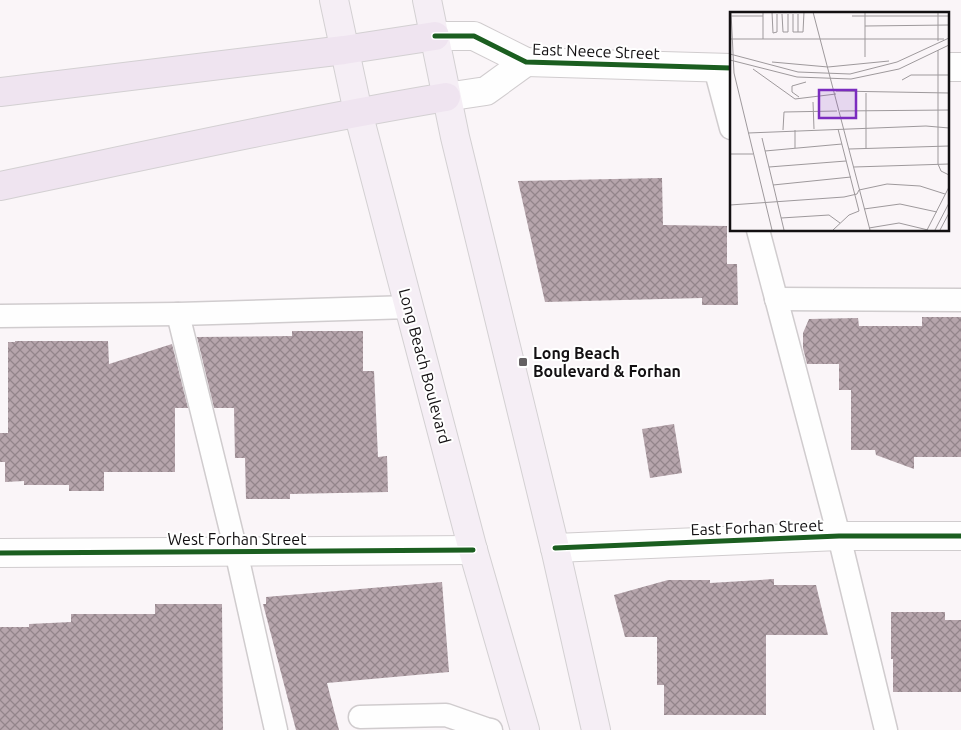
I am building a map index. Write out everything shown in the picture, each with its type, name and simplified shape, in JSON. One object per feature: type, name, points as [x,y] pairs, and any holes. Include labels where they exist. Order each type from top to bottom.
[{"type":"highway","points":[[0,92],[344,50],[435,36]]},
{"type":"highway","points":[[0,186],[358,112],[446,97]]},
{"type":"main road","name":"Long Beach Boulevard","points":[[334,0],[358,112],[473,550],[526,730]]},
{"type":"main road","points":[[428,0],[446,97],[555,548],[596,730]]},
{"type":"street","name":"East Neece Street","points":[[435,36],[474,36],[526,62],[723,68]]},
{"type":"street","name":"East Neece Street","points":[[446,97],[486,91],[526,62]]},
{"type":"street","points":[[948,67],[961,67]]},
{"type":"street","name":"East Forhan Street","points":[[555,548],[840,536],[961,536]]},
{"type":"street","name":"West Forhan Street","points":[[0,553],[473,550]]},
{"type":"lane","points":[[723,68],[730,120]]},
{"type":"lane","points":[[758,231],[840,536],[886,730]]},
{"type":"lane","points":[[776,299],[961,300]]},
{"type":"lane","points":[[0,316],[178,314],[410,307]]},
{"type":"lane","points":[[178,314],[236,551],[276,730]]},
{"type":"lane","points":[[360,717],[446,714],[491,730]]},
{"type":"building","points":[[662,178],[663,225],[727,226],[727,264],[737,264],[738,305],[702,305],[702,298],[545,302],[518,181]]},
{"type":"building","points":[[922,317],[961,317],[961,457],[914,457],[914,469],[876,455],[875,450],[851,450],[851,390],[839,390],[839,364],[807,364],[803,348],[803,333],[809,319],[858,318],[859,326],[922,326]]},
{"type":"building","points":[[292,331],[363,331],[363,371],[374,371],[378,457],[387,456],[388,492],[290,494],[290,499],[246,499],[245,458],[235,458],[234,408],[214,408],[197,337],[292,336]]},
{"type":"building","points":[[108,341],[109,364],[172,344],[188,408],[175,408],[175,472],[104,472],[104,491],[69,491],[69,485],[24,485],[24,481],[5,482],[5,462],[0,462],[0,433],[8,433],[8,342]]},
{"type":"building","points":[[674,424],[682,473],[650,478],[642,429]]},
{"type":"building","points":[[774,579],[774,585],[816,585],[828,635],[766,635],[766,715],[664,715],[664,685],[657,685],[657,637],[625,637],[614,595],[668,580],[710,580],[710,583]]},
{"type":"building","points":[[442,582],[449,672],[327,683],[339,730],[296,730],[263,604],[266,604],[266,597]]},
{"type":"building","points":[[155,604],[222,604],[223,730],[0,730],[0,627],[29,627],[29,624],[71,622],[71,614],[155,614]]},
{"type":"building","points":[[891,612],[945,612],[945,620],[961,620],[961,692],[893,692]]},
{"type":"cycle path","points":[[435,36],[474,36],[526,62],[730,68]]},
{"type":"cycle path","points":[[555,548],[839,536],[961,536]]},
{"type":"cycle path","points":[[0,553],[473,550]]},
{"type":"place","name":"Long Beach Boulevard & Forhan","points":[[523,362]]}]
